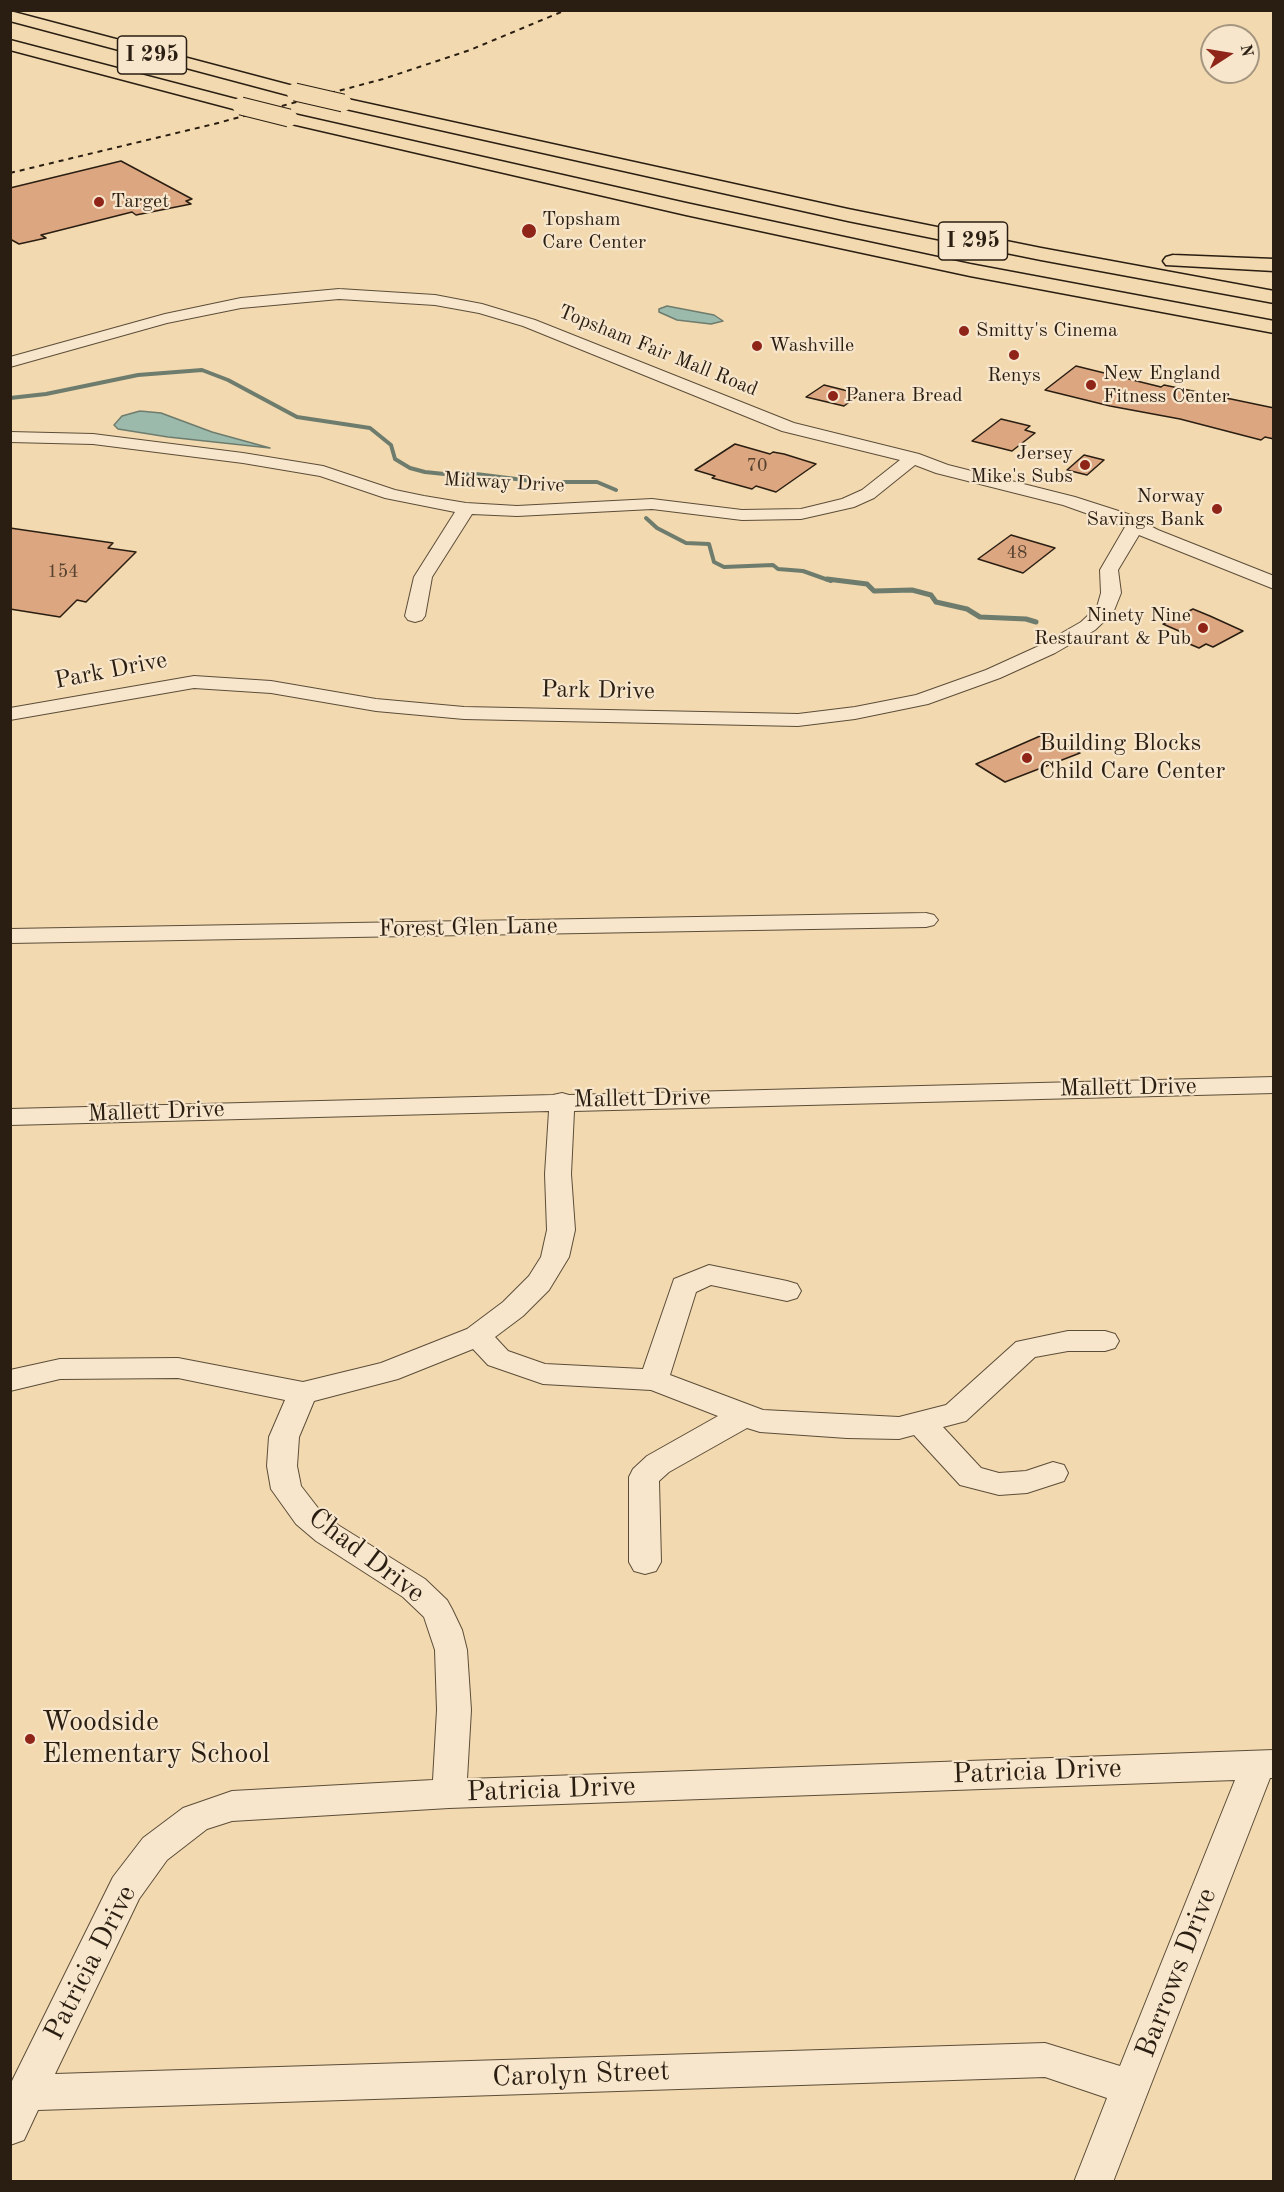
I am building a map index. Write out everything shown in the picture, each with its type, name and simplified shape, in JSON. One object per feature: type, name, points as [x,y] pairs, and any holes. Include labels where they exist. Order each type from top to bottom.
[{"type":"highway","name":"I 295","points":[[10,16],[295,92],[681,179],[1041,254],[1274,297]]},
{"type":"highway","name":"I 295","points":[[10,45],[289,118],[686,210],[1127,300],[1274,327]]},
{"type":"highway","points":[[681,179],[698,179],[1076,251],[1183,262],[1274,265]]},
{"type":"highway","points":[[1127,300],[1274,336]]},
{"type":"street","name":"Topsham Fair Mall Road","points":[[10,362],[165,319],[241,303],[339,294],[425,299],[482,309],[529,323],[788,427],[913,458],[953,472],[1069,501],[1122,518],[1188,549],[1274,583]]},
{"type":"street","name":"Midway Drive","points":[[10,437],[113,441],[282,464],[322,471],[392,494],[466,508],[543,511],[652,504],[742,515],[801,514],[848,503],[868,494],[913,458]]},
{"type":"street","points":[[415,616],[423,577],[466,508]]},
{"type":"street","name":"Park Drive","points":[[10,714],[194,682],[235,682],[376,705],[464,713],[787,720],[855,713],[921,700],[993,674],[1048,649],[1088,626],[1102,614],[1108,603],[1111,593],[1109,570],[1135,525]]},
{"type":"street","points":[[1119,552],[1149,548],[1188,549]]},
{"type":"street","name":"Forest Glen Lane","points":[[10,936],[926,920]]},
{"type":"street","name":"Mallett Drive","points":[[10,1117],[562,1101],[1274,1085]]},
{"type":"street","points":[[10,1381],[60,1369],[178,1368],[303,1393],[388,1372],[477,1336],[513,1309],[539,1282],[555,1257],[561,1230],[558,1174],[562,1101]]},
{"type":"street","points":[[654,1380],[684,1286],[709,1275],[788,1291]]},
{"type":"street","points":[[477,1336],[498,1358],[543,1374],[654,1380],[760,1420],[847,1427],[899,1428],[956,1413],[1026,1349],[1068,1341],[1105,1341]]},
{"type":"street","name":"Chad Drive","points":[[303,1393],[284,1437],[282,1466],[286,1489],[307,1516],[327,1533],[414,1588],[436,1608],[446,1630],[451,1650],[454,1710],[449,1794]]},
{"type":"street","points":[[645,1562],[644,1477],[658,1464],[745,1415]]},
{"type":"street","points":[[920,1422],[971,1477],[999,1484],[1027,1482],[1053,1473]]},
{"type":"street","name":"Patricia Drive","points":[[10,2127],[126,1888],[155,1849],[195,1818],[232,1806],[449,1794],[1266,1763]]},
{"type":"street","name":"Barrows Drive","points":[[1093,2181],[1266,1763]]},
{"type":"street","name":"Carolyn Street","points":[[26,2093],[1045,2060],[1132,2088]]},
{"type":"shaded area","points":[[667,306],[714,315],[723,321],[711,324],[677,320],[659,312],[659,309]]},
{"type":"shaded area","points":[[140,411],[161,413],[212,432],[270,448],[168,437],[118,429],[114,425],[122,416]]},
{"type":"building","name":"Target","points":[[121,161],[192,199],[186,201],[191,204],[136,215],[132,212],[41,235],[46,238],[19,244],[10,239],[10,188]]},
{"type":"building","points":[[1076,366],[1161,387],[1164,385],[1274,408],[1274,439],[1265,437],[1261,440],[1180,419],[1110,406],[1045,390]]},
{"type":"building","name":"Panera Bread","points":[[824,385],[860,394],[844,406],[806,397]]},
{"type":"building","points":[[1001,419],[1030,426],[1025,430],[1035,433],[1012,451],[972,441]]},
{"type":"building","points":[[735,444],[770,454],[773,452],[784,454],[816,464],[776,492],[756,486],[752,489],[712,478],[715,476],[695,470]]},
{"type":"building","name":"Jersey Mike's Subs","points":[[1084,455],[1104,460],[1087,475],[1067,470]]},
{"type":"building","points":[[10,528],[113,543],[108,548],[136,552],[86,602],[77,600],[60,617],[10,609]]},
{"type":"building","points":[[1011,535],[1055,548],[1023,573],[978,559]]},
{"type":"building","name":"Ninety Nine Restaurant & Pub","points":[[1193,609],[1243,631],[1213,647],[1206,644],[1199,648],[1180,640],[1188,635],[1163,624]]},
{"type":"building","name":"Building Blocks Child Care Center","points":[[1047,733],[1080,753],[1005,782],[976,764]]},
{"type":"waterway","points":[[10,398],[46,394],[138,375],[202,370],[228,380],[297,417],[370,428],[391,445],[395,459],[410,468],[425,472],[454,475],[476,474],[540,482],[597,482],[616,490]]},
{"type":"waterway","points":[[646,518],[657,528],[686,543],[709,544],[714,562],[724,567],[773,565],[778,569],[803,571],[831,581]]},
{"type":"waterway","points":[[827,579],[867,584],[874,591],[912,590],[931,595],[936,602],[967,609],[980,617],[1026,619],[1036,622]]},
{"type":"railway","points":[[10,173],[214,124],[383,79],[470,50],[566,10]]},
{"type":"place","name":"Target","points":[[99,202]]},
{"type":"place","name":"Topsham Care Center","points":[[529,231]]},
{"type":"place","name":"Smitty's Cinema","points":[[964,331]]},
{"type":"place","name":"Washville","points":[[757,346]]},
{"type":"place","name":"Renys","points":[[1014,355]]},
{"type":"place","name":"New England Fitness Center","points":[[1091,385]]},
{"type":"place","name":"Panera Bread","points":[[833,396]]},
{"type":"place","name":"Jersey Mike's Subs","points":[[1085,465]]},
{"type":"place","name":"Norway Savings Bank","points":[[1217,509]]},
{"type":"place","name":"Ninety Nine Restaurant & Pub","points":[[1203,628]]},
{"type":"place","name":"Building Blocks Child Care Center","points":[[1027,758]]},
{"type":"place","name":"Woodside Elementary School","points":[[30,1739]]}]
